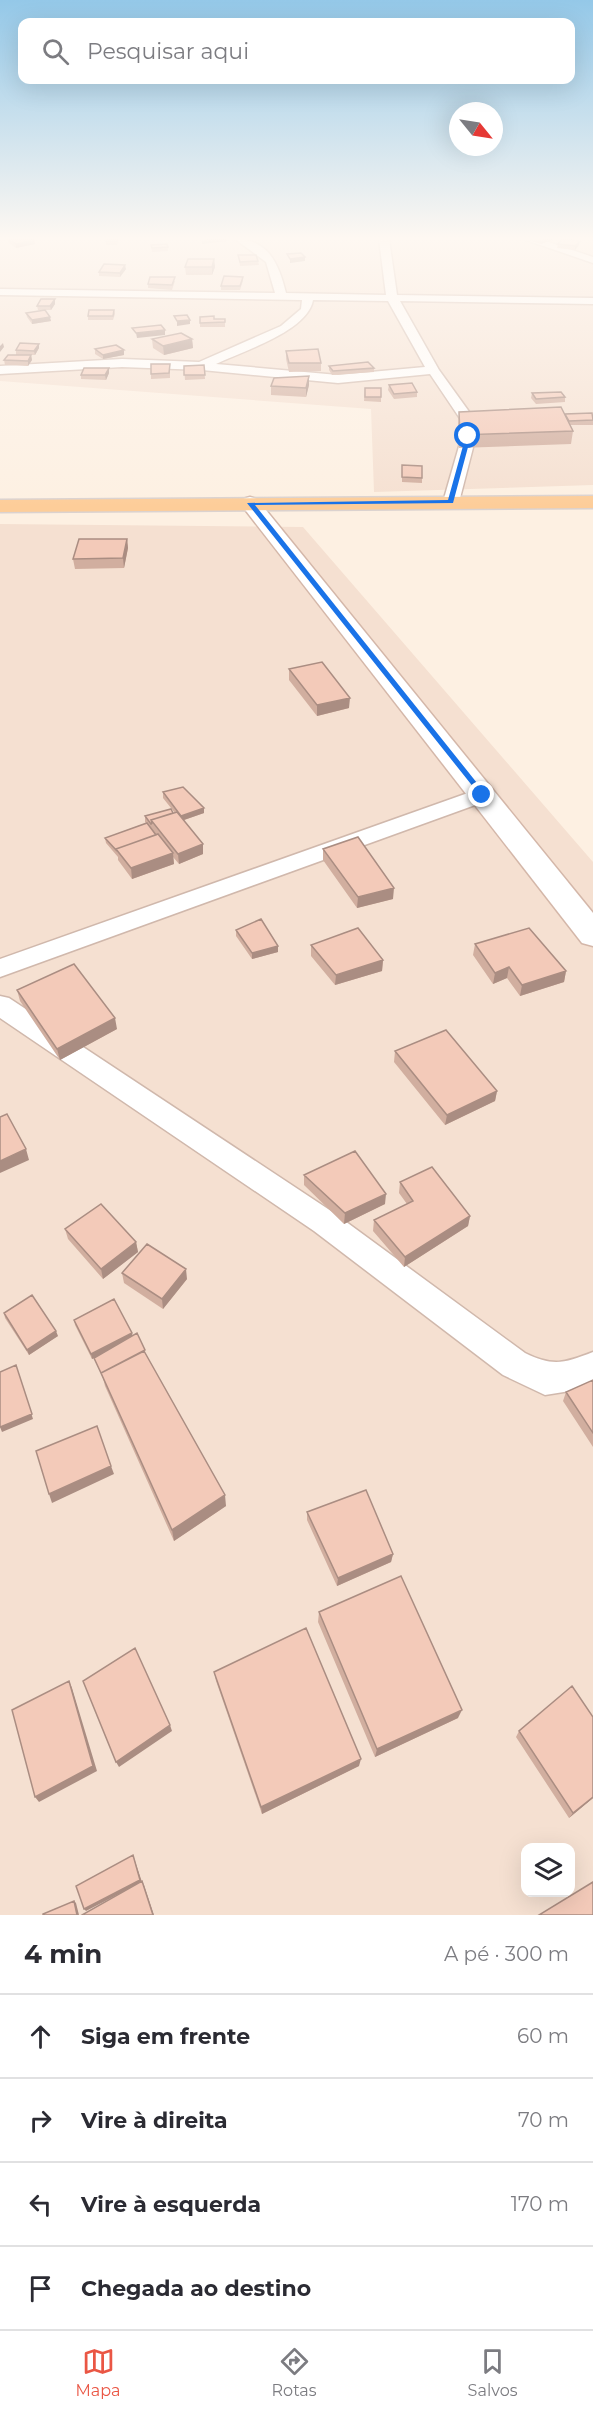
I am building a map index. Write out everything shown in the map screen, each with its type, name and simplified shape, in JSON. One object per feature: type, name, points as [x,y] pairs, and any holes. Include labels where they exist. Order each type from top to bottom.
[{"type":"main road","points":[[0,506],[593,502]]},
{"type":"street","points":[[202,366],[284,328]]},
{"type":"street","points":[[410,328],[433,369],[468,420],[468,436],[451,502]]},
{"type":"street","points":[[0,370],[122,363],[202,366],[338,379],[433,369]]},
{"type":"street","points":[[250,503],[593,935]]},
{"type":"street","points":[[0,968],[482,795]]},
{"type":"street","points":[[0,1005],[324,1222],[514,1364],[545,1379],[570,1376],[593,1367]]},
{"type":"shaded area","points":[[0,328],[593,328],[593,485],[374,492],[371,409],[0,381]]},
{"type":"shaded area","points":[[0,524],[303,527],[593,862],[593,1915],[0,1915]]},
{"type":"building","points":[[132,328],[165,330],[136,333]]},
{"type":"building","points":[[181,333],[192,339],[163,346],[152,339]]},
{"type":"building","points":[[20,343],[39,344],[34,351],[16,350]]},
{"type":"building","points":[[116,345],[124,350],[103,355],[95,349]]},
{"type":"building","points":[[318,349],[321,363],[289,363],[286,351]]},
{"type":"building","points":[[8,355],[31,355],[28,361],[4,360]]},
{"type":"building","points":[[368,362],[374,368],[333,371],[329,366]]},
{"type":"building","points":[[151,364],[170,364],[169,373],[151,374]]},
{"type":"building","points":[[204,365],[205,375],[184,375],[184,366]]},
{"type":"building","points":[[84,368],[109,368],[105,375],[81,375]]},
{"type":"building","points":[[309,376],[306,388],[271,386],[274,378]]},
{"type":"building","points":[[412,383],[417,392],[394,394],[389,385]]},
{"type":"building","points":[[365,388],[381,388],[381,397],[365,397]]},
{"type":"building","points":[[561,392],[565,397],[536,399],[532,393]]},
{"type":"building","points":[[561,407],[573,431],[460,435],[459,412]]},
{"type":"building","points":[[592,413],[593,420],[569,421],[565,414]]},
{"type":"building","points":[[402,465],[422,466],[422,478],[402,477]]},
{"type":"building","points":[[79,539],[127,539],[123,558],[73,559]]},
{"type":"building","points":[[322,662],[350,698],[317,705],[289,669]]},
{"type":"building","points":[[183,787],[204,808],[181,816],[163,792]]},
{"type":"building","points":[[171,809],[173,813],[151,820],[151,824],[145,816]]},
{"type":"building","points":[[177,812],[203,844],[178,854],[151,820]]},
{"type":"building","points":[[147,823],[156,835],[116,849],[117,851],[105,838]]},
{"type":"building","points":[[158,834],[173,853],[131,868],[116,849]]},
{"type":"building","points":[[358,837],[394,888],[358,897],[323,849]]},
{"type":"building","points":[[261,919],[278,946],[252,953],[236,930]]},
{"type":"building","points":[[358,928],[383,960],[336,975],[311,945]]},
{"type":"building","points":[[529,928],[566,971],[522,985],[509,967],[495,973],[475,944]]},
{"type":"building","points":[[74,964],[115,1018],[57,1049],[17,990]]},
{"type":"building","points":[[446,1030],[497,1091],[447,1115],[395,1051]]},
{"type":"building","points":[[7,1114],[26,1149],[0,1161],[0,1117]]},
{"type":"building","points":[[355,1151],[386,1194],[345,1213],[304,1175]]},
{"type":"building","points":[[432,1167],[470,1216],[405,1257],[374,1220],[413,1201],[400,1182]]},
{"type":"building","points":[[101,1204],[136,1242],[101,1269],[65,1229]]},
{"type":"building","points":[[147,1244],[186,1269],[162,1299],[122,1273]]},
{"type":"building","points":[[32,1295],[56,1331],[27,1350],[4,1313]]},
{"type":"building","points":[[114,1299],[132,1333],[91,1354],[74,1320]]},
{"type":"building","points":[[137,1333],[145,1350],[101,1373],[94,1358]]},
{"type":"building","points":[[144,1351],[225,1495],[172,1530],[101,1373]]},
{"type":"building","points":[[16,1365],[32,1414],[0,1427],[0,1372]]},
{"type":"building","points":[[593,1380],[593,1433],[566,1392]]},
{"type":"building","points":[[97,1426],[111,1466],[49,1494],[36,1451]]},
{"type":"building","points":[[366,1490],[393,1554],[338,1578],[307,1512]]},
{"type":"building","points":[[401,1576],[462,1710],[377,1749],[319,1612]]},
{"type":"building","points":[[306,1628],[361,1759],[261,1807],[214,1672]]},
{"type":"building","points":[[135,1648],[170,1725],[116,1762],[83,1681]]},
{"type":"building","points":[[69,1681],[93,1766],[35,1797],[12,1710]]},
{"type":"building","points":[[572,1686],[593,1717],[593,1797],[573,1813],[519,1731]]},
{"type":"building","points":[[133,1855],[140,1880],[84,1909],[76,1886]]},
{"type":"building","points":[[142,1881],[153,1915],[82,1915]]},
{"type":"building","points":[[593,1882],[593,1915],[539,1915],[568,1897],[575,1897],[575,1893]]},
{"type":"building","points":[[74,1901],[77,1915],[43,1915],[43,1914]]},
{"type":"route","points":[[468,436],[451,502],[250,503],[482,795]]}]
